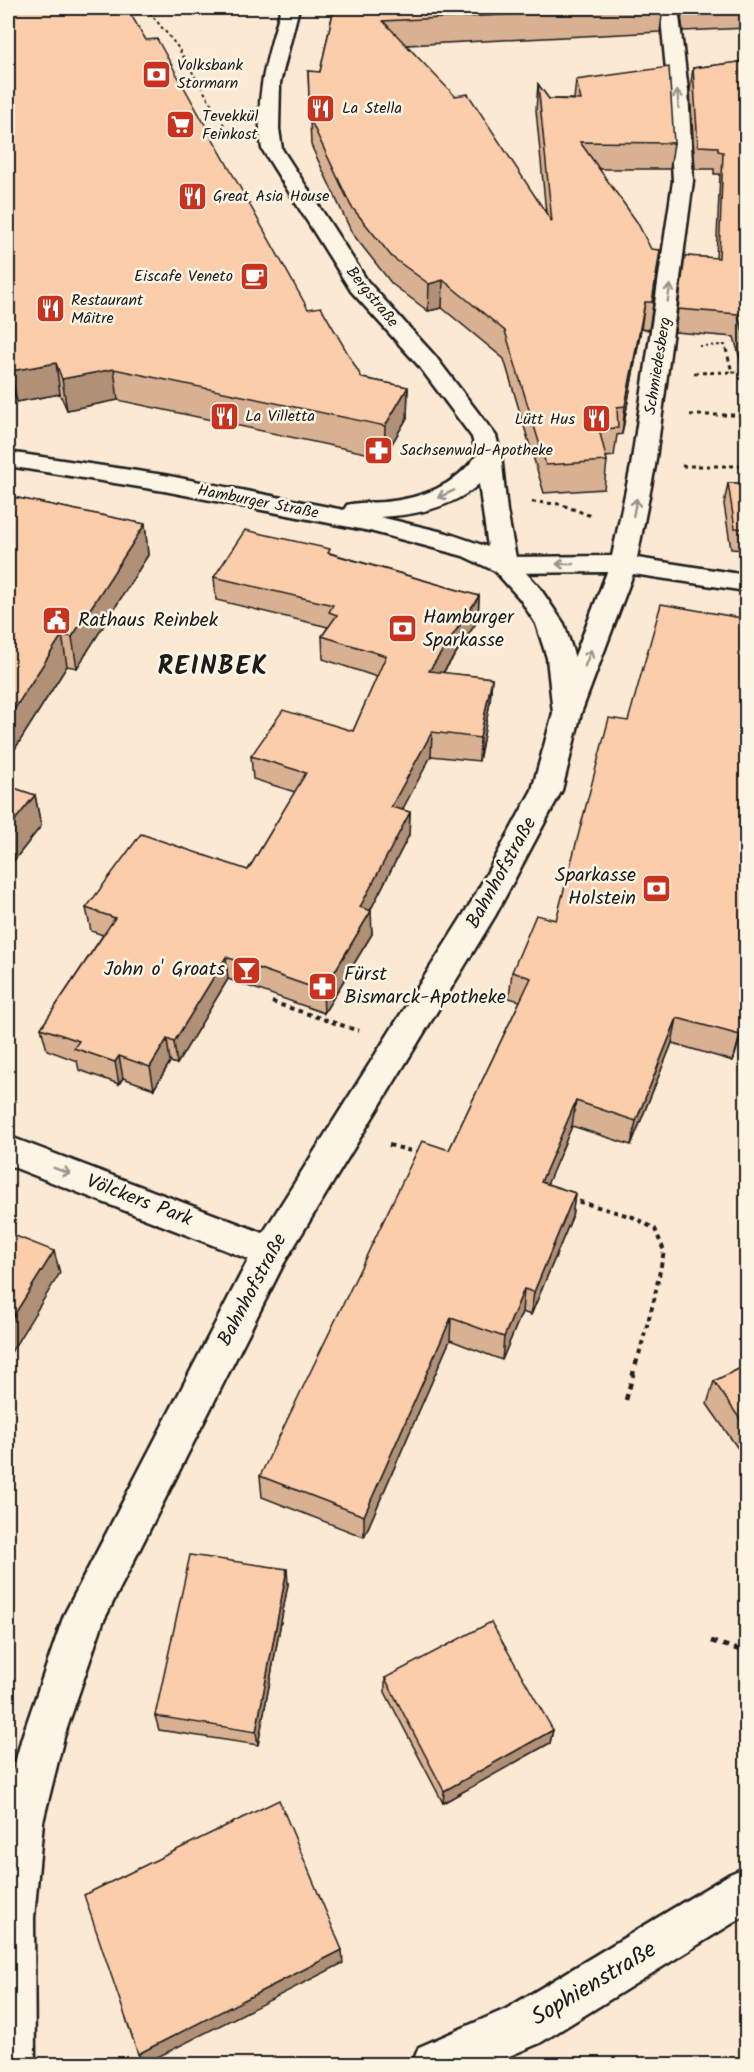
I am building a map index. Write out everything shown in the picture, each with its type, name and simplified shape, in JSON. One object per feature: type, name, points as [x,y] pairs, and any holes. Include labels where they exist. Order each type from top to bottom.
[{"type":"main road","name":"Bergstraße","points":[[290,8],[270,82],[269,129],[272,149],[358,286],[427,361],[484,436],[489,455],[494,511],[504,565]]},
{"type":"main road","name":"Schmiedesberg","points":[[567,713],[623,564],[643,466],[661,346],[683,181],[678,90],[669,8]]},
{"type":"main road","points":[[310,512],[391,508],[446,495],[469,481],[489,455]]},
{"type":"main road","name":"Hamburger Straße","points":[[8,459],[164,483],[370,523],[438,539],[472,550],[504,565]]},
{"type":"main road","points":[[370,523],[439,528],[463,527],[487,518],[494,511]]},
{"type":"main road","points":[[504,565],[623,564],[747,583]]},
{"type":"main road","name":"Bahnhofstraße","points":[[11,2064],[11,1918],[21,1822],[43,1737],[85,1615],[271,1252],[478,920],[547,790],[567,713],[561,658],[550,624],[530,593],[504,565]]},
{"type":"main road","name":"Völckers Park","points":[[8,1150],[271,1252]]},
{"type":"main road","name":"Sophienstraße","points":[[436,2064],[523,2026],[746,1890]]},
{"type":"path","points":[[146,8],[177,46],[233,140]]},
{"type":"path","points":[[661,346],[725,345],[732,372],[747,372]]},
{"type":"path","points":[[650,415],[747,415]]},
{"type":"path","points":[[643,466],[747,466]]},
{"type":"path","points":[[272,1002],[399,1044]]},
{"type":"path","points":[[345,1132],[430,1156]]},
{"type":"path","points":[[563,1197],[633,1217],[655,1229],[664,1251],[654,1300],[626,1400]]},
{"type":"path","points":[[711,1641],[747,1652]]},
{"type":"building","points":[[8,8],[127,8],[146,40],[157,39],[308,309],[321,307],[362,378],[408,387],[385,426],[114,369],[62,379],[56,363],[11,371],[8,362]]},
{"type":"building","points":[[334,8],[645,8],[383,21],[455,96],[468,94],[552,222],[538,84],[549,99],[581,100],[576,80],[669,67],[674,143],[580,142],[637,222],[651,249],[660,250],[652,302],[645,302],[625,406],[617,407],[618,428],[599,429],[607,461],[546,465],[505,331],[443,280],[429,284],[392,257],[351,206],[310,119],[308,71],[320,72]]},
{"type":"building","points":[[747,61],[746,343],[738,314],[678,309],[685,256],[719,258],[723,152],[718,151],[718,147],[698,146],[693,68]]},
{"type":"building","points":[[728,483],[747,483],[747,529],[735,528]]},
{"type":"building","name":"Rathaus Reinbek","points":[[8,496],[145,524],[72,637],[62,635],[8,719]]},
{"type":"building","points":[[245,530],[330,549],[328,553],[479,596],[429,671],[492,678],[480,738],[432,732],[391,807],[410,812],[360,907],[371,911],[323,991],[226,957],[174,1042],[167,1039],[150,1067],[119,1056],[115,1062],[74,1048],[79,1041],[41,1028],[115,918],[86,908],[141,834],[248,870],[306,773],[251,756],[283,710],[353,731],[386,656],[322,636],[337,615],[329,612],[333,605],[214,577]]},
{"type":"building","points":[[661,604],[747,619],[747,729],[744,740],[747,741],[747,1013],[740,1035],[677,1018],[636,1121],[576,1101],[541,1182],[575,1193],[534,1292],[524,1289],[504,1337],[451,1318],[364,1516],[260,1476],[422,1141],[449,1150],[531,978],[512,972],[536,915],[556,920],[609,718],[628,721]]},
{"type":"building","points":[[8,786],[35,795],[8,829]]},
{"type":"building","points":[[8,1233],[54,1251],[8,1325]]},
{"type":"building","points":[[747,1365],[747,1428],[746,1428],[714,1381]]},
{"type":"building","points":[[190,1555],[287,1569],[256,1732],[155,1716]]},
{"type":"building","points":[[491,1622],[553,1730],[444,1791],[385,1678]]},
{"type":"building","points":[[279,1800],[342,1950],[138,2054],[84,1895]]},
{"type":"place","name":"Volksbank Stormarn","points":[[156,74]]},
{"type":"place","name":"La Stella","points":[[321,108]]},
{"type":"place","name":"Tevekkül Feinkost","points":[[181,125]]},
{"type":"place","name":"Great Asia House","points":[[192,196]]},
{"type":"place","name":"Eiscafe Veneto","points":[[254,276]]},
{"type":"place","name":"Restaurant Mâitre","points":[[50,309]]},
{"type":"place","name":"La Villetta","points":[[224,416]]},
{"type":"place","name":"Lütt Hus","points":[[596,419]]},
{"type":"place","name":"Sachsenwald-Apotheke","points":[[379,450]]},
{"type":"place","name":"Rathaus Reinbek","points":[[57,621]]},
{"type":"place","name":"Hamburger Sparkasse","points":[[402,629]]},
{"type":"place","name":"Sparkasse Holstein","points":[[657,888]]},
{"type":"place","name":"John o' Groats","points":[[246,970]]},
{"type":"place","name":"Fürst Bismarck-Apotheke","points":[[323,986]]},
{"type":"district","name":"REINBEK","points":[[213,667]]}]
